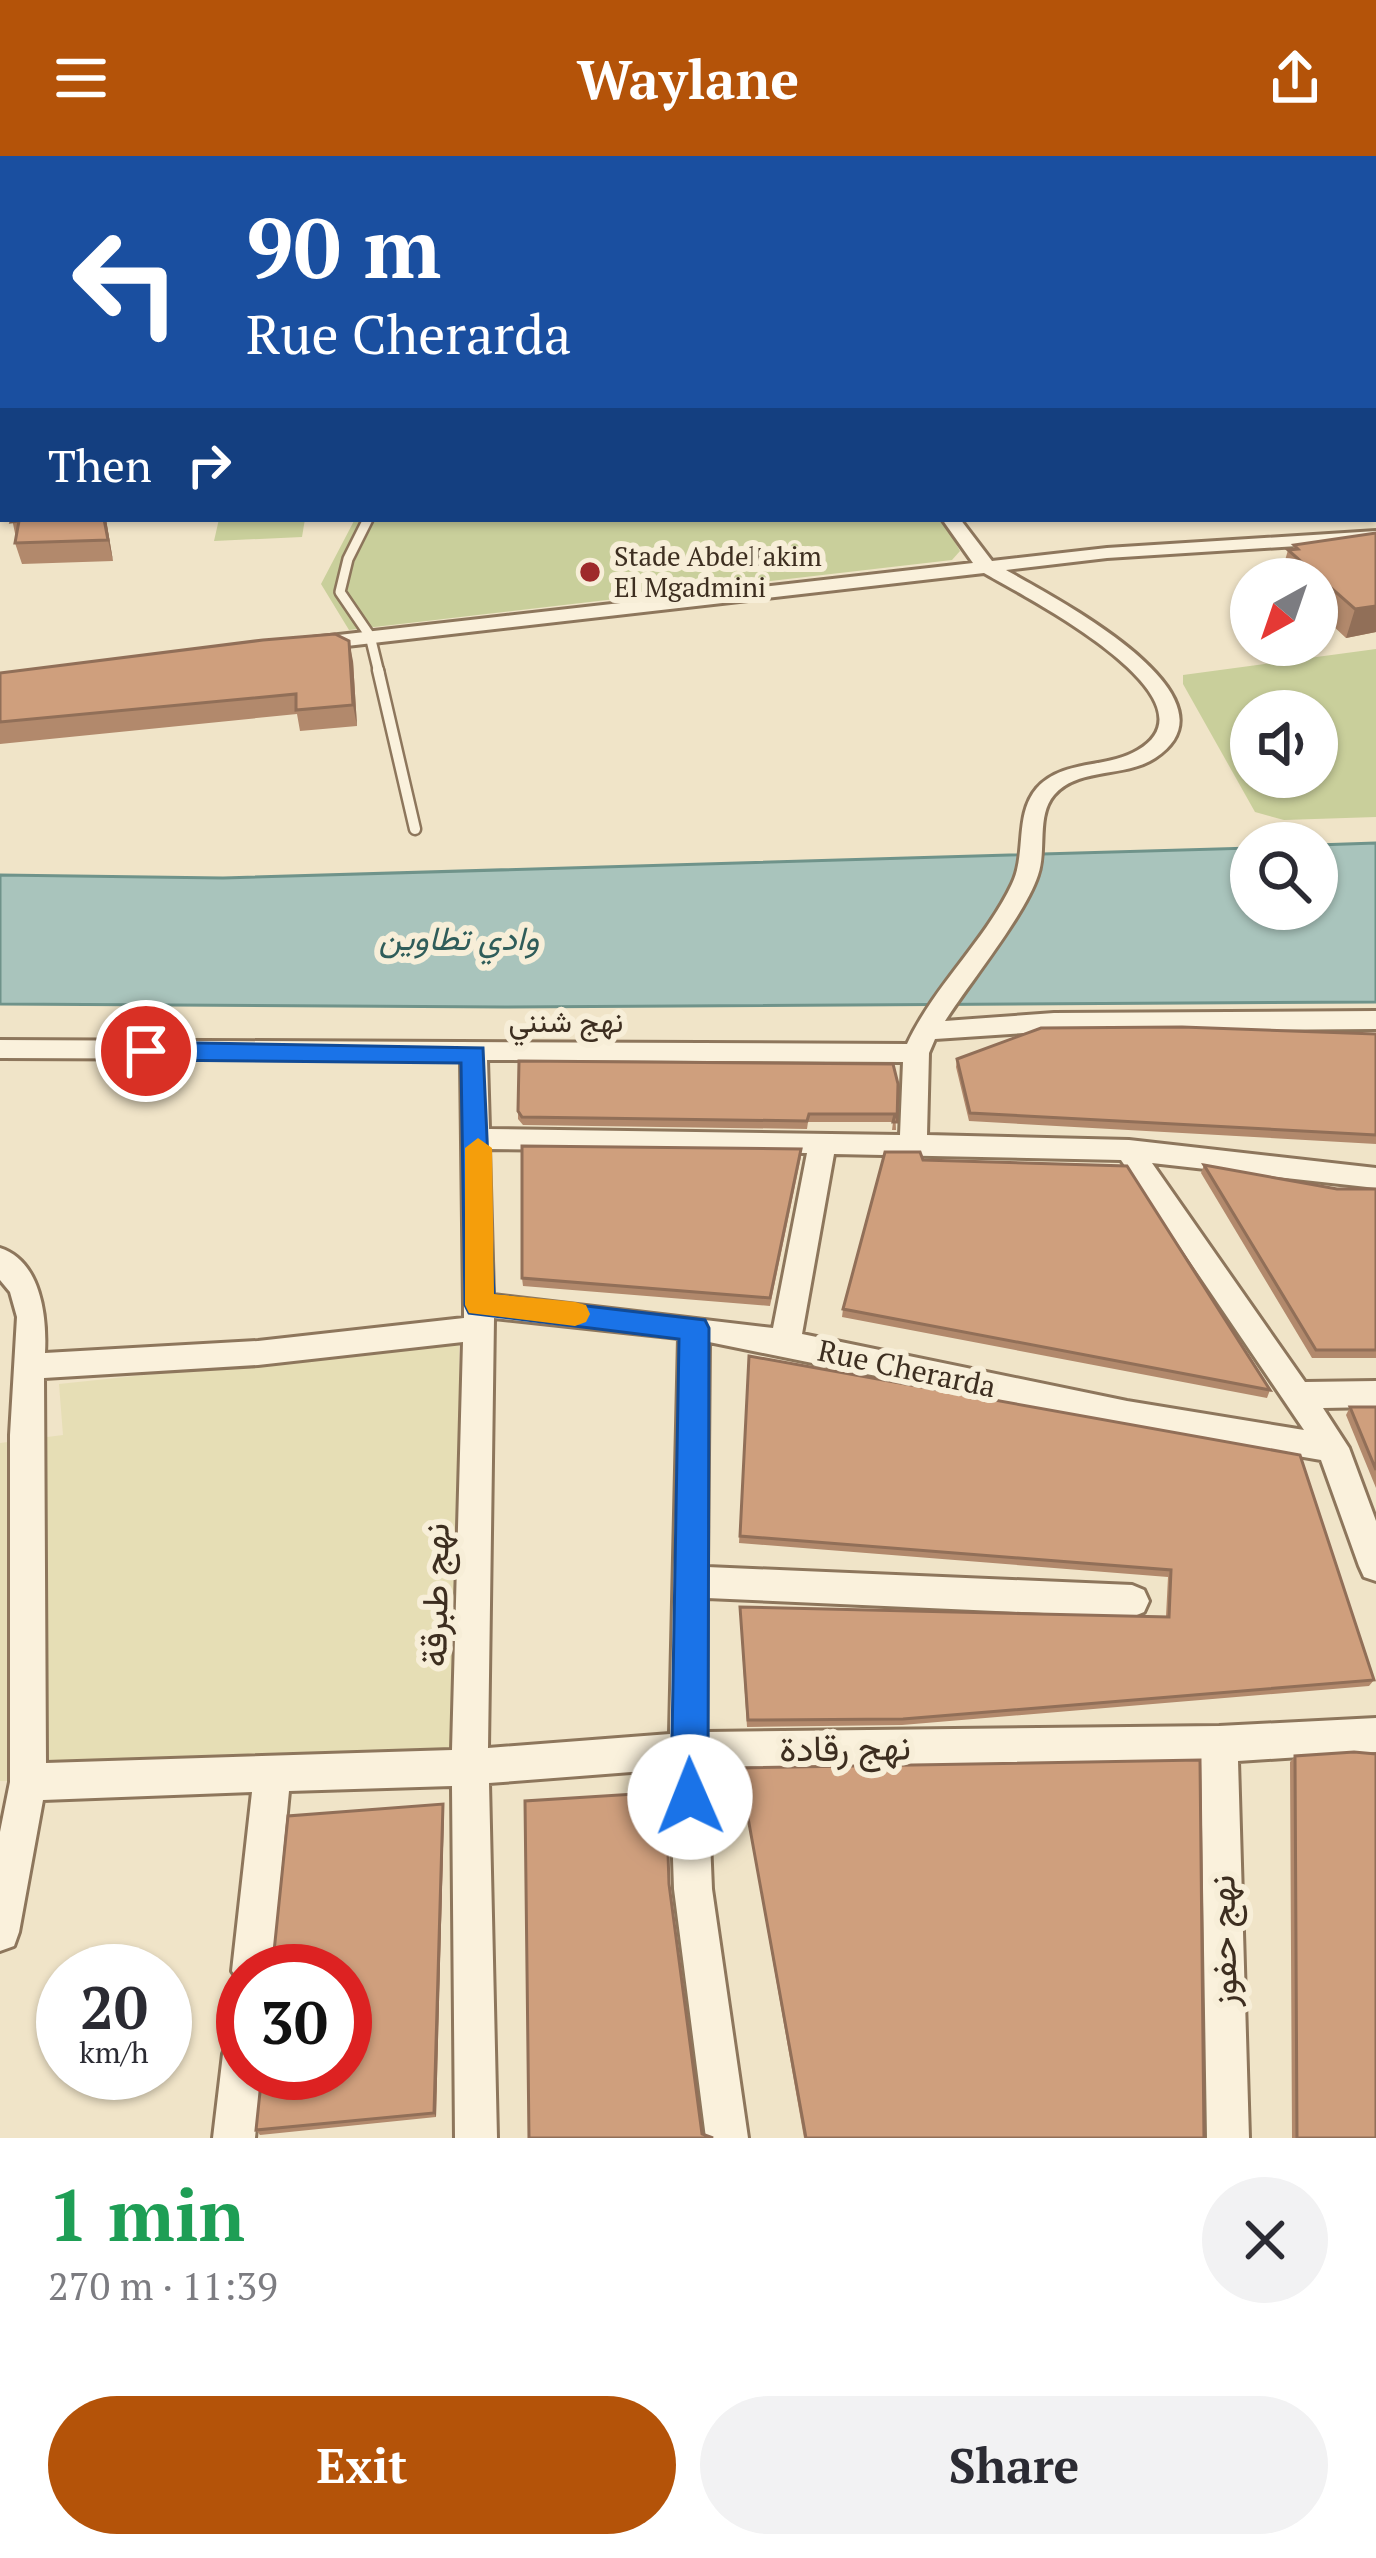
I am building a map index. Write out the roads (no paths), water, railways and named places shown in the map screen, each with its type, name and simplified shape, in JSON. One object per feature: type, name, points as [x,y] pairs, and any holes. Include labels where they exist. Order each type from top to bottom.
[{"type":"street","points":[[913,1142],[921,1042],[1026,880],[1035,848],[1034,808],[1048,787],[1144,756],[1161,742],[1169,724],[1166,702],[1154,681],[1121,650],[1023,584],[987,567],[953,522]]},
{"type":"street","points":[[280,649],[1107,553],[1376,536]]},
{"type":"street","name":"نهج شنني","points":[[2,1057],[474,1054],[921,1042],[1054,1022],[1376,1020]]},
{"type":"street","name":"نهج طبرقة","points":[[474,1054],[479,1316],[470,1767],[476,2138]]},
{"type":"street","points":[[478,1139],[913,1142],[1129,1150],[1376,1178]]},
{"type":"street","points":[[785,1343],[822,1143]]},
{"type":"street","points":[[1129,1150],[1333,1448],[1376,1566]]},
{"type":"street","points":[[0,1259],[23,1288],[32,1317],[26,1435],[28,1782],[0,1932]]},
{"type":"street","name":"Rue Cherarda","points":[[32,1366],[258,1353],[479,1316],[694,1328],[1213,1433],[1333,1448]]},
{"type":"street","points":[[694,1328],[688,1750],[693,1889],[727,2138]]},
{"type":"street","points":[[1300,1395],[1376,1394]]},
{"type":"street","points":[[692,1582],[1132,1601]]},
{"type":"street","name":"نهج رقادة","points":[[28,1782],[470,1767],[688,1750],[1219,1744],[1376,1735]]},
{"type":"street","name":"نهج حفوز","points":[[1219,1744],[1228,2138]]},
{"type":"street","points":[[255,1944],[272,1776]]},
{"type":"street","points":[[234,2138],[238,2100]]},
{"type":"lane","points":[[366,522],[348,559],[340,592],[370,636],[415,829]]},
{"type":"water","name":"وادي تطاوين","points":[[1376,843],[1376,1002],[505,1007],[0,1004],[0,875],[223,878],[1230,849],[1230,930],[1338,930],[1338,844]]},
{"type":"place","name":"Stade Abdelاakim El Mgadmini","points":[[590,572]]}]
